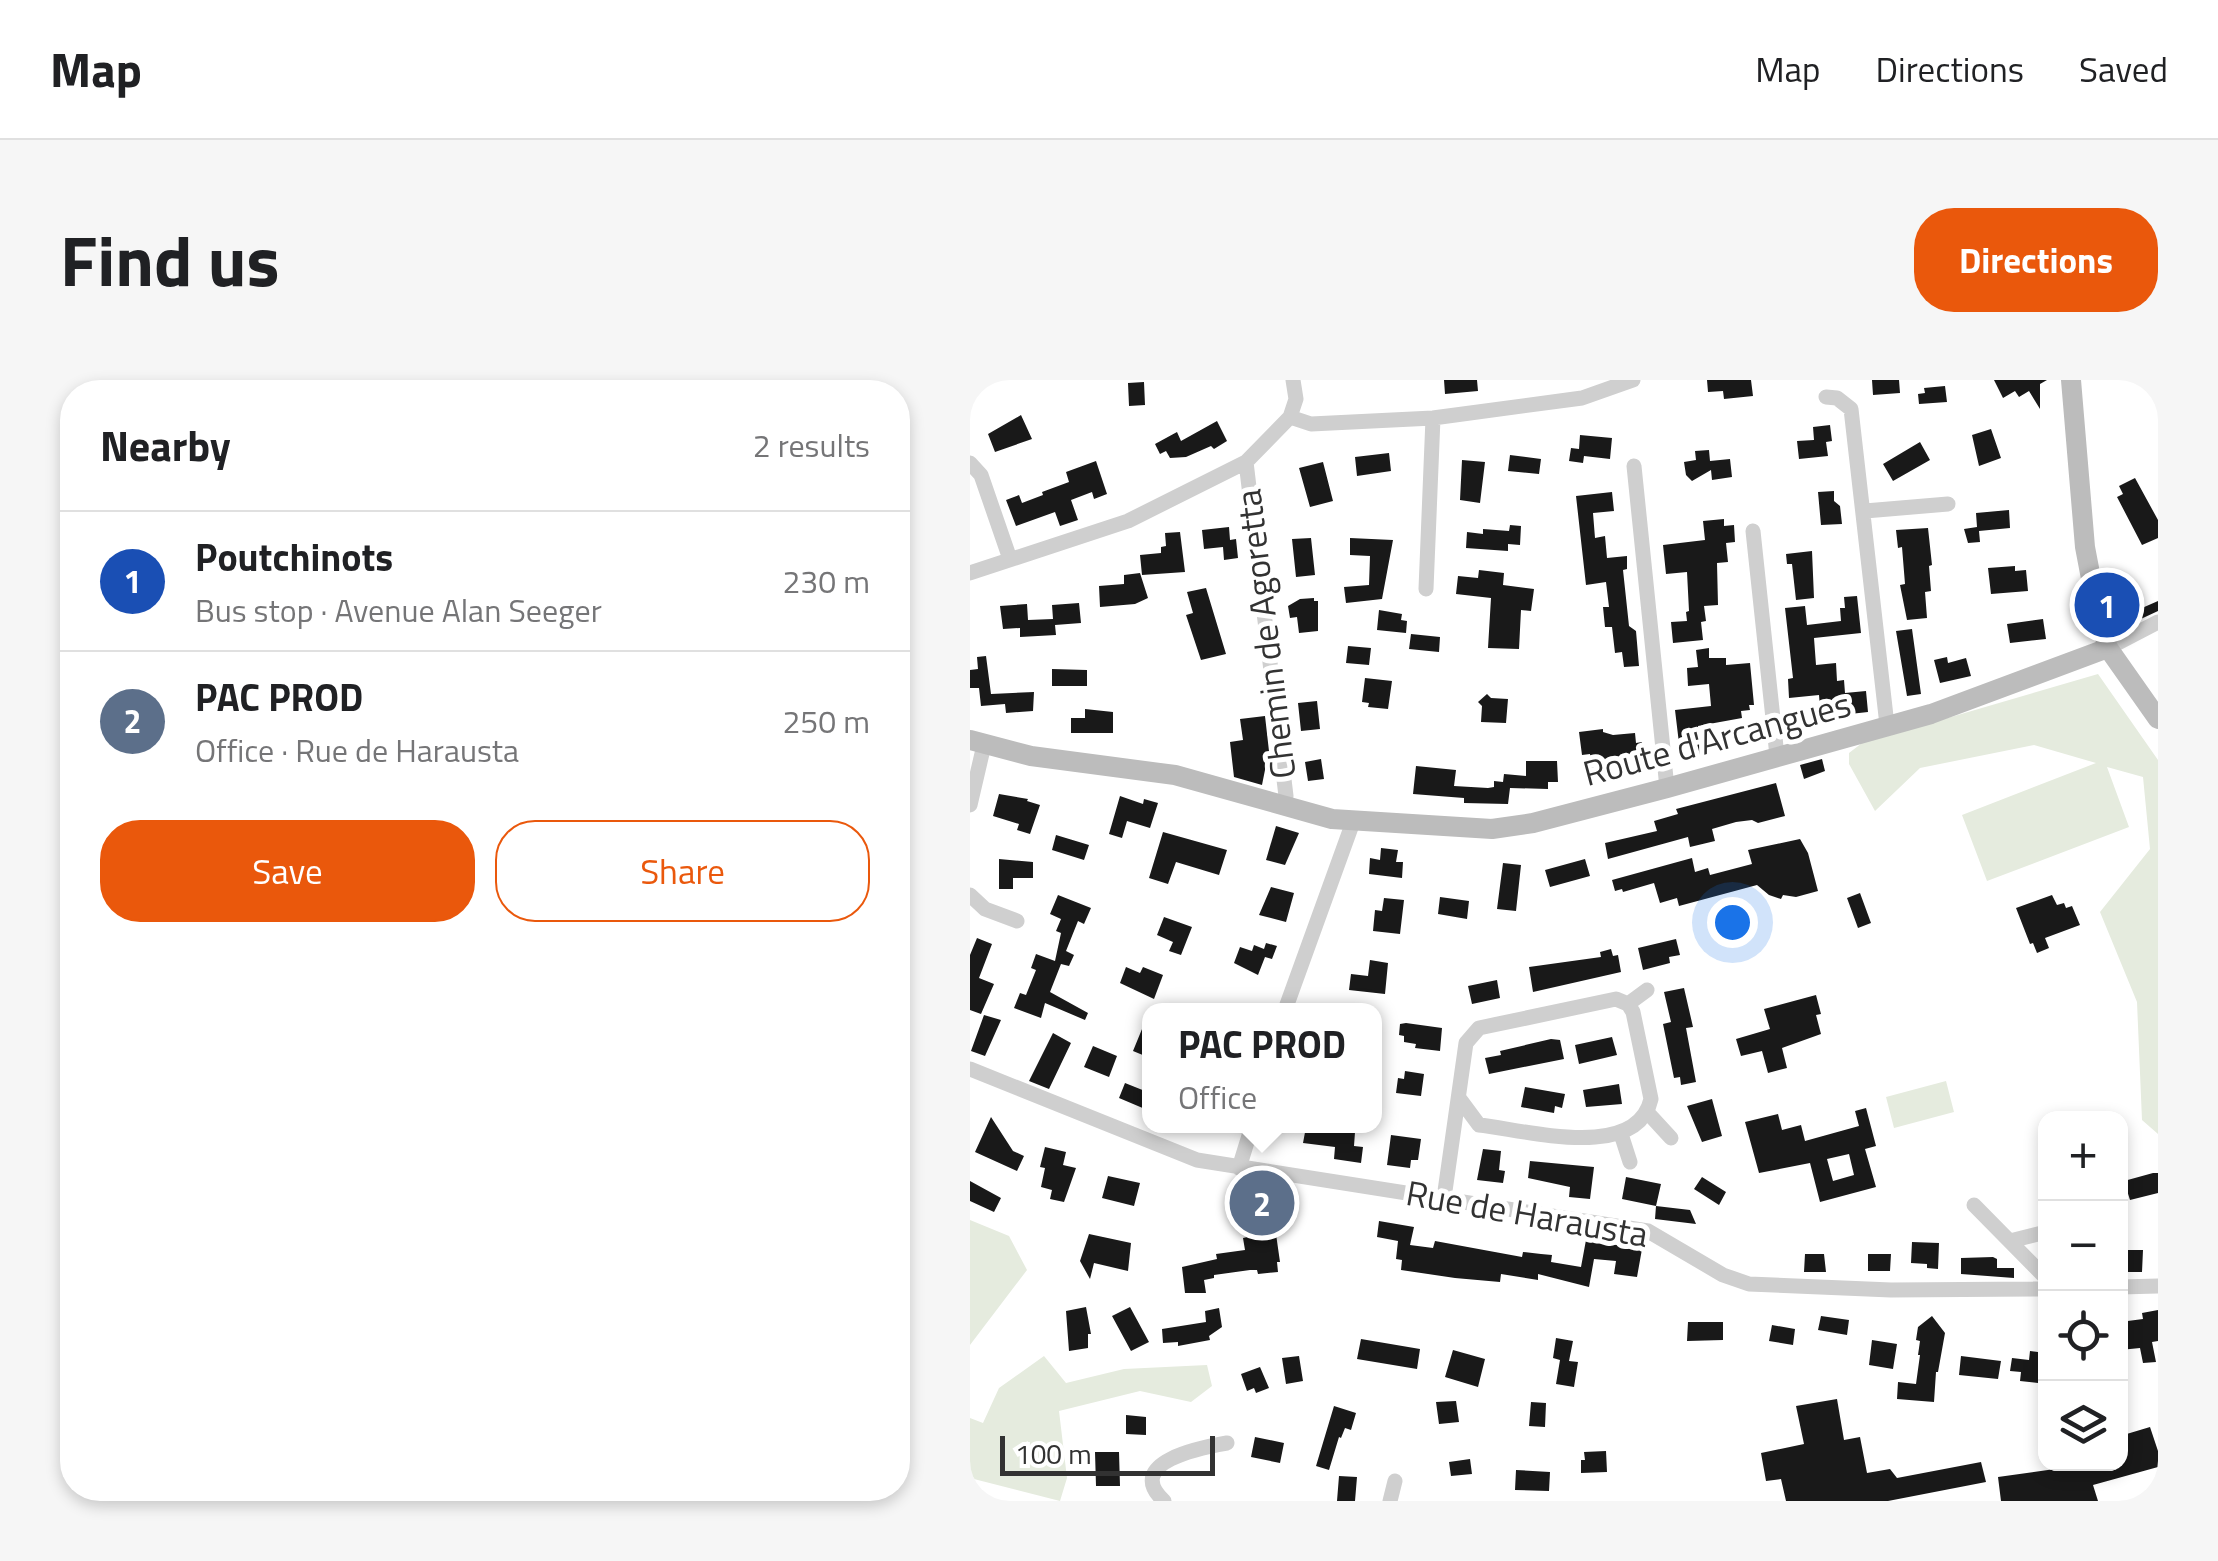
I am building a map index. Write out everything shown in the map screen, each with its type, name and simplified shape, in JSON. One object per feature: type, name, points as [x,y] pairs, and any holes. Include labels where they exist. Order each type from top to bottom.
[{"type":"street","points":[[970,574],[1128,521],[1246,462],[1290,418],[1296,399],[1293,380]]},
{"type":"street","points":[[1290,418],[1311,424],[1433,418],[1582,398],[1633,380]]},
{"type":"street","points":[[2072,380],[2085,547],[2097,610],[2108,648],[2158,719]]},
{"type":"street","points":[[1826,397],[1836,398],[1851,408],[1887,725]]},
{"type":"street","points":[[1426,589],[1433,418]]},
{"type":"street","name":"Chemin de Agoretta","points":[[1246,462],[1286,796],[1283,805]]},
{"type":"street","points":[[970,463],[981,475],[1010,559]]},
{"type":"street","points":[[1634,466],[1667,788]]},
{"type":"street","points":[[1864,511],[1948,504]]},
{"type":"street","points":[[1753,530],[1776,756]]},
{"type":"street","points":[[2108,648],[2158,622]]},
{"type":"street","name":"Route d'Arcangues","points":[[977,743],[1031,756],[1175,776],[1354,822],[1492,829],[1532,823],[1667,788],[1887,725],[2008,688],[2108,648]]},
{"type":"street","points":[[970,805],[977,743]]},
{"type":"street","points":[[1288,1003],[1354,822]]},
{"type":"street","points":[[970,894],[985,909],[1017,920]]},
{"type":"street","points":[[1628,1004],[1648,990]]},
{"type":"street","points":[[1444,1198],[1466,1043],[1479,1028],[1616,998],[1628,1004],[1651,1098],[1648,1112],[1621,1134],[1593,1139],[1479,1125],[1454,1133]]},
{"type":"street","name":"Rue de Harausta","points":[[970,1069],[1197,1160],[1648,1231],[1722,1276],[1749,1284],[1891,1290],[2038,1289]]},
{"type":"street","points":[[1459,1098],[1479,1125]]},
{"type":"street","points":[[1648,1112],[1671,1138]]},
{"type":"street","points":[[1239,1168],[1250,1133]]},
{"type":"street","points":[[1621,1134],[1630,1162]]},
{"type":"street","points":[[1974,1205],[2038,1270]]},
{"type":"street","points":[[2010,1241],[2038,1234]]},
{"type":"street","points":[[2128,1287],[2158,1286]]},
{"type":"street","points":[[1164,1501],[1154,1488],[1154,1475],[1160,1464],[1228,1442]]},
{"type":"street","points":[[1390,1501],[1395,1481]]},
{"type":"shaded area","points":[[2098,674],[2158,760],[2158,1134],[2142,1120],[2137,1002],[2100,912],[2150,849],[2143,777],[2107,767],[2129,827],[1987,881],[1962,815],[2096,763],[2034,745],[1920,768],[1875,811],[1849,764],[1849,753],[1862,743]]},
{"type":"shaded area","points":[[1946,1081],[1954,1112],[1894,1128],[1886,1097]]},
{"type":"shaded area","points":[[970,1220],[1009,1236],[1027,1270],[970,1345]]},
{"type":"shaded area","points":[[1044,1356],[1066,1383],[1124,1369],[1207,1365],[1212,1386],[1191,1402],[1140,1391],[1059,1411],[1067,1478],[1060,1501],[970,1478],[970,1418],[983,1423],[999,1388]]},
{"type":"building","points":[[1444,380],[1477,380],[1478,391],[1445,394]]},
{"type":"building","points":[[1707,380],[1751,380],[1753,396],[1724,399],[1723,391],[1708,392]]},
{"type":"building","points":[[1872,380],[1899,380],[1900,393],[1873,395]]},
{"type":"building","points":[[1994,380],[2047,380],[2040,384],[2040,409],[2029,391],[2019,397],[2015,391],[2003,398]]},
{"type":"building","points":[[1144,382],[1145,405],[1129,406],[1128,383]]},
{"type":"building","points":[[1945,386],[1947,402],[1919,404],[1918,394],[1925,393],[1924,388]]},
{"type":"building","points":[[1021,415],[1032,439],[995,452],[988,434]]},
{"type":"building","points":[[1217,421],[1227,441],[1214,449],[1211,446],[1186,457],[1170,458],[1166,451],[1160,454],[1155,444],[1177,432],[1181,441]]},
{"type":"building","points":[[1830,425],[1832,441],[1826,442],[1828,456],[1799,459],[1797,441],[1814,440],[1813,427]]},
{"type":"building","points":[[1991,429],[2001,458],[1979,466],[1972,435]]},
{"type":"building","points":[[1580,435],[1612,438],[1610,459],[1584,456],[1583,463],[1569,461],[1571,448],[1579,449]]},
{"type":"building","points":[[1920,442],[1930,460],[1893,481],[1883,464]]},
{"type":"building","points":[[1709,450],[1710,461],[1730,459],[1732,477],[1712,480],[1711,470],[1692,481],[1686,475],[1684,462],[1696,460],[1695,451]]},
{"type":"building","points":[[1389,453],[1391,471],[1357,476],[1355,457]]},
{"type":"building","points":[[1510,455],[1541,459],[1539,474],[1508,471]]},
{"type":"building","points":[[1462,460],[1485,462],[1480,503],[1460,500]]},
{"type":"building","points":[[1096,461],[1107,494],[1094,499],[1092,492],[1071,500],[1078,520],[1060,526],[1055,512],[1016,526],[1006,500],[1019,495],[1022,503],[1043,495],[1042,492],[1069,482],[1066,472]]},
{"type":"building","points":[[1323,462],[1333,501],[1310,507],[1299,468]]},
{"type":"building","points":[[2135,478],[2158,520],[2158,538],[2142,545],[2117,497],[2123,494],[2119,486]]},
{"type":"building","points":[[1834,491],[1842,524],[1821,525],[1818,492]]},
{"type":"building","points":[[1612,492],[1614,511],[1593,513],[1595,538],[1605,536],[1607,558],[1627,556],[1627,569],[1623,570],[1629,626],[1636,631],[1639,666],[1624,667],[1622,652],[1615,653],[1612,627],[1605,627],[1603,607],[1609,607],[1606,582],[1586,585],[1576,496]]},
{"type":"building","points":[[2009,510],[2010,528],[1979,531],[1980,542],[1968,543],[1964,529],[1977,527],[1976,513]]},
{"type":"building","points":[[1724,519],[1724,526],[1734,525],[1735,542],[1726,543],[1728,562],[1717,563],[1718,605],[1704,606],[1703,640],[1673,643],[1671,622],[1687,621],[1689,611],[1687,572],[1666,574],[1663,545],[1705,540],[1703,521]]},
{"type":"building","points":[[1510,525],[1521,526],[1520,545],[1508,544],[1508,551],[1466,548],[1467,532],[1509,531]]},
{"type":"building","points":[[1229,527],[1230,540],[1236,539],[1238,558],[1224,560],[1223,547],[1204,549],[1202,530]]},
{"type":"building","points":[[1928,528],[1932,565],[1931,591],[1925,592],[1927,618],[1907,620],[1900,585],[1905,584],[1902,547],[1898,548],[1896,530]]},
{"type":"building","points":[[1180,532],[1185,572],[1142,575],[1140,555],[1161,553],[1161,547],[1166,546],[1165,533]]},
{"type":"building","points":[[1311,538],[1315,575],[1296,577],[1292,539]]},
{"type":"building","points":[[1350,538],[1393,540],[1382,599],[1346,603],[1344,587],[1369,585],[1370,556],[1350,555]]},
{"type":"building","points":[[1812,551],[1814,598],[1796,600],[1792,564],[1787,564],[1786,554]]},
{"type":"building","points":[[2015,566],[2015,571],[2026,570],[2028,591],[1991,594],[1988,568]]},
{"type":"building","points":[[1479,570],[1504,573],[1503,585],[1534,589],[1531,611],[1521,610],[1519,649],[1488,648],[1491,598],[1456,594],[1458,576],[1478,578]]},
{"type":"building","points":[[1140,573],[1148,598],[1135,604],[1100,607],[1099,586],[1124,584],[1124,575]]},
{"type":"building","points":[[1206,588],[1226,654],[1201,660],[1186,615],[1193,613],[1187,592]]},
{"type":"building","points":[[2133,590],[2142,608],[2158,601],[2158,611],[2130,624],[2117,599]]},
{"type":"building","points":[[1857,596],[1861,633],[1814,638],[1816,665],[1836,663],[1837,681],[1844,680],[1845,693],[1866,691],[1868,712],[1821,721],[1819,695],[1789,698],[1788,679],[1793,678],[1785,608],[1805,606],[1807,625],[1841,621],[1844,597]]},
{"type":"building","points":[[1300,599],[1318,601],[1318,631],[1299,633],[1297,617],[1290,618],[1288,606]]},
{"type":"building","points":[[1079,603],[1081,623],[1055,625],[1056,635],[1020,637],[1020,628],[1003,629],[1000,606],[1027,604],[1028,620],[1053,619],[1052,605]]},
{"type":"building","points":[[1379,610],[1402,614],[1401,620],[1407,621],[1406,633],[1377,630]]},
{"type":"building","points":[[2043,619],[2046,639],[2010,643],[2007,624]]},
{"type":"building","points":[[1912,629],[1921,694],[1907,696],[1896,631]]},
{"type":"building","points":[[1411,634],[1440,637],[1439,652],[1409,649]]},
{"type":"building","points":[[1348,646],[1371,648],[1369,665],[1346,663]]},
{"type":"building","points":[[1709,648],[1709,658],[1726,658],[1726,665],[1750,663],[1754,705],[1741,711],[1742,718],[1698,726],[1700,759],[1681,760],[1675,710],[1711,706],[1709,684],[1688,686],[1687,668],[1698,667],[1696,650]]},
{"type":"building","points":[[986,656],[991,694],[1034,692],[1033,711],[1006,713],[1005,704],[981,706],[979,688],[970,688],[970,670],[978,669],[977,657]]},
{"type":"building","points":[[1947,657],[1948,663],[1966,658],[1971,676],[1940,683],[1934,660]]},
{"type":"building","points":[[1052,669],[1087,670],[1087,686],[1052,686]]},
{"type":"building","points":[[1365,678],[1392,681],[1388,709],[1368,707],[1369,703],[1362,702]]},
{"type":"building","points":[[1487,694],[1508,699],[1506,723],[1481,722],[1482,706],[1478,702]]},
{"type":"building","points":[[1317,701],[1320,729],[1301,731],[1298,703]]},
{"type":"building","points":[[1085,709],[1113,712],[1113,733],[1071,733],[1071,718],[1085,718]]},
{"type":"building","points":[[1265,716],[1270,760],[1262,785],[1234,777],[1230,742],[1243,740],[1240,719]]},
{"type":"building","points":[[1603,729],[1613,735],[1635,733],[1636,743],[1642,742],[1643,758],[1637,759],[1639,771],[1592,777],[1590,754],[1582,755],[1579,732]]},
{"type":"building","points":[[1321,759],[1324,779],[1308,781],[1305,762]]},
{"type":"building","points":[[1822,759],[1825,771],[1804,779],[1800,765]]},
{"type":"building","points":[[1526,761],[1557,761],[1558,782],[1548,782],[1548,789],[1510,788],[1508,804],[1464,803],[1464,798],[1413,794],[1416,766],[1456,770],[1454,786],[1488,788],[1494,787],[1494,781],[1503,782],[1504,774],[1526,776]]},
{"type":"building","points":[[1776,783],[1785,816],[1712,829],[1715,841],[1690,847],[1688,837],[1608,859],[1605,843],[1657,831],[1654,821],[1678,814],[1676,809]]},
{"type":"building","points":[[999,794],[1040,805],[1030,834],[1017,830],[1019,824],[993,816]]},
{"type":"building","points":[[1120,796],[1143,804],[1144,799],[1158,803],[1150,828],[1127,821],[1122,838],[1109,834]]},
{"type":"building","points":[[1276,826],[1299,833],[1285,865],[1266,860]]},
{"type":"building","points":[[1163,832],[1227,850],[1219,875],[1176,862],[1168,884],[1149,878]]},
{"type":"building","points":[[1056,835],[1089,845],[1084,860],[1052,850]]},
{"type":"building","points":[[1800,839],[1818,891],[1796,897],[1783,895],[1781,899],[1757,885],[1679,906],[1677,898],[1660,903],[1654,883],[1623,892],[1615,891],[1612,880],[1692,858],[1695,872],[1708,868],[1710,875],[1752,864],[1748,850]]},
{"type":"building","points":[[1381,848],[1398,850],[1396,862],[1403,862],[1402,878],[1369,874],[1370,858],[1380,860]]},
{"type":"building","points":[[999,859],[1033,862],[1033,878],[1013,878],[1013,889],[999,889]]},
{"type":"building","points":[[1585,859],[1590,876],[1550,887],[1545,870]]},
{"type":"building","points":[[1503,863],[1521,865],[1516,911],[1497,909]]},
{"type":"building","points":[[1271,887],[1294,893],[1286,922],[1259,915]]},
{"type":"building","points":[[1860,893],[1871,923],[1858,928],[1847,898]]},
{"type":"building","points":[[1058,895],[1091,908],[1084,924],[1078,921],[1066,951],[1074,955],[1069,966],[1061,964],[1050,992],[1088,1013],[1085,1020],[1045,1003],[1041,1018],[1014,1008],[1020,993],[1026,995],[1036,970],[1031,968],[1036,954],[1055,961],[1061,933],[1056,931],[1061,919],[1050,914]]},
{"type":"building","points":[[2052,895],[2057,905],[2072,906],[2080,925],[2045,938],[2049,948],[2037,953],[2016,908]]},
{"type":"building","points":[[1440,897],[1469,901],[1467,919],[1438,914]]},
{"type":"building","points":[[1384,898],[1404,900],[1400,934],[1373,931],[1375,910],[1382,911]]},
{"type":"building","points":[[1164,917],[1192,927],[1181,955],[1169,951],[1173,942],[1157,935]]},
{"type":"building","points":[[977,938],[992,944],[979,978],[994,984],[981,1014],[970,1010],[970,955]]},
{"type":"building","points":[[1676,939],[1680,955],[1669,957],[1670,963],[1643,970],[1638,948]]},
{"type":"building","points":[[1266,943],[1277,946],[1272,959],[1265,957],[1258,975],[1234,963],[1240,947],[1252,951],[1254,945],[1264,949]]},
{"type":"building","points":[[1611,949],[1613,956],[1618,955],[1621,972],[1533,992],[1529,967],[1601,957],[1600,952]]},
{"type":"building","points":[[1370,960],[1388,963],[1385,994],[1349,990],[1351,974],[1368,976]]},
{"type":"building","points":[[1126,967],[1140,973],[1143,967],[1163,975],[1154,999],[1120,983]]},
{"type":"building","points":[[1497,980],[1500,998],[1472,1004],[1468,986]]},
{"type":"building","points":[[1684,988],[1693,1027],[1686,1028],[1696,1082],[1681,1085],[1680,1077],[1674,1078],[1663,1024],[1671,1022],[1664,992]]},
{"type":"building","points":[[1816,995],[1821,1034],[1782,1048],[1787,1068],[1768,1073],[1762,1051],[1741,1056],[1736,1039],[1770,1029],[1764,1009]]},
{"type":"building","points":[[984,1015],[1001,1020],[985,1056],[971,1051]]},
{"type":"building","points":[[1400,1024],[1442,1028],[1440,1051],[1415,1048],[1416,1044],[1404,1042],[1404,1036],[1399,1035]]},
{"type":"building","points":[[1142,1029],[1142,1055],[1133,1051]]},
{"type":"building","points":[[1053,1033],[1071,1043],[1049,1089],[1029,1081]]},
{"type":"building","points":[[1612,1037],[1617,1055],[1579,1064],[1575,1045]]},
{"type":"building","points":[[1551,1039],[1560,1040],[1564,1059],[1489,1074],[1485,1058]]},
{"type":"building","points":[[1093,1046],[1117,1056],[1109,1077],[1084,1067]]},
{"type":"building","points":[[1405,1071],[1424,1074],[1421,1096],[1396,1093],[1398,1078],[1404,1079]]},
{"type":"building","points":[[1125,1083],[1142,1090],[1142,1108],[1119,1098]]},
{"type":"building","points":[[1619,1084],[1622,1104],[1586,1107],[1583,1090]]},
{"type":"building","points":[[1525,1087],[1565,1094],[1562,1108],[1555,1106],[1554,1113],[1521,1107]]},
{"type":"building","points":[[1712,1099],[1722,1136],[1702,1142],[1687,1106]]},
{"type":"building","points":[[1866,1108],[1876,1146],[1865,1149],[1876,1187],[1820,1202],[1810,1163],[1759,1173],[1745,1122],[1778,1114],[1782,1130],[1801,1125],[1805,1141],[1859,1126],[1855,1111]],"holes":[[[1849,1154],[1854,1175],[1833,1181],[1827,1159]]]},
{"type":"building","points":[[991,1117],[1013,1151],[1024,1156],[1017,1171],[975,1152]]},
{"type":"building","points":[[1305,1133],[1355,1133],[1354,1146],[1363,1147],[1361,1163],[1334,1159],[1335,1147],[1303,1143]]},
{"type":"building","points":[[1391,1135],[1421,1139],[1418,1160],[1411,1160],[1410,1168],[1387,1165]]},
{"type":"building","points":[[1045,1147],[1066,1152],[1063,1165],[1076,1168],[1064,1202],[1050,1199],[1052,1190],[1041,1187]]},
{"type":"building","points":[[1483,1149],[1501,1151],[1499,1170],[1505,1171],[1503,1183],[1477,1180]]},
{"type":"building","points":[[1530,1161],[1594,1167],[1590,1199],[1569,1197],[1570,1187],[1528,1178]]},
{"type":"building","points":[[2158,1173],[2158,1193],[2130,1200],[2128,1180]]},
{"type":"building","points":[[1108,1176],[1140,1183],[1134,1206],[1102,1198]]},
{"type":"building","points":[[1626,1177],[1661,1184],[1656,1206],[1622,1199]]},
{"type":"building","points":[[1702,1177],[1726,1192],[1719,1205],[1694,1189]]},
{"type":"building","points":[[970,1181],[1001,1198],[994,1212],[970,1201]]},
{"type":"building","points":[[1270,1192],[1278,1272],[1258,1274],[1257,1270],[1250,1270],[1214,1275],[1204,1280],[1206,1293],[1185,1293],[1182,1267],[1217,1259],[1216,1254],[1245,1250],[1243,1238],[1252,1236],[1247,1194]]},
{"type":"building","points":[[1656,1206],[1690,1210],[1696,1224],[1655,1219]]},
{"type":"building","points":[[1379,1221],[1414,1227],[1410,1245],[1433,1248],[1435,1241],[1522,1257],[1523,1252],[1552,1255],[1551,1262],[1581,1267],[1586,1240],[1642,1249],[1637,1277],[1614,1274],[1616,1261],[1594,1259],[1589,1287],[1538,1274],[1538,1280],[1501,1274],[1500,1282],[1455,1278],[1401,1270],[1402,1260],[1396,1259],[1398,1241],[1377,1237]]},
{"type":"building","points":[[1089,1234],[1131,1243],[1128,1271],[1094,1263],[1090,1279],[1080,1261]]},
{"type":"building","points":[[1912,1242],[1939,1243],[1938,1269],[1911,1263]]},
{"type":"building","points":[[2128,1250],[2143,1250],[2142,1272],[2128,1272]]},
{"type":"building","points":[[1805,1254],[1824,1254],[1826,1272],[1804,1272]]},
{"type":"building","points":[[1868,1254],[1891,1254],[1890,1271],[1868,1271]]},
{"type":"building","points":[[1961,1258],[1997,1259],[1997,1268],[2014,1268],[2014,1278],[1961,1274]]},
{"type":"building","points":[[1086,1307],[1091,1334],[1088,1348],[1069,1351],[1066,1311]]},
{"type":"building","points":[[1130,1307],[1149,1342],[1131,1351],[1112,1316]]},
{"type":"building","points":[[1219,1308],[1222,1327],[1209,1336],[1210,1340],[1178,1346],[1178,1342],[1163,1343],[1162,1329],[1206,1322],[1205,1311]]},
{"type":"building","points":[[2158,1310],[2158,1341],[2152,1342],[2156,1362],[2143,1363],[2140,1348],[2128,1349],[2128,1321],[2143,1319],[2142,1313]]},
{"type":"building","points":[[1821,1316],[1849,1320],[1847,1335],[1818,1330]]},
{"type":"building","points":[[1932,1316],[1945,1333],[1934,1402],[1897,1399],[1898,1382],[1916,1384],[1918,1327]]},
{"type":"building","points":[[1688,1322],[1723,1322],[1723,1340],[1687,1341]]},
{"type":"building","points":[[1772,1325],[1795,1329],[1793,1345],[1769,1341]]},
{"type":"building","points":[[1556,1338],[1573,1341],[1569,1361],[1578,1362],[1574,1387],[1556,1384],[1560,1360],[1553,1358]]},
{"type":"building","points":[[1361,1339],[1420,1349],[1417,1369],[1357,1359]]},
{"type":"building","points":[[1872,1340],[1897,1344],[1893,1369],[1869,1365]]},
{"type":"building","points":[[1453,1350],[1485,1359],[1478,1387],[1445,1377]]},
{"type":"building","points":[[2030,1351],[2038,1352],[2038,1383],[2020,1381],[2021,1372],[2010,1371],[2012,1358],[2029,1360]]},
{"type":"building","points":[[1299,1356],[1303,1381],[1286,1384],[1282,1358]]},
{"type":"building","points":[[1961,1356],[2001,1361],[1998,1379],[1959,1375]]},
{"type":"building","points":[[1260,1367],[1269,1388],[1256,1393],[1254,1388],[1247,1391],[1241,1374]]},
{"type":"building","points":[[1837,1399],[1844,1440],[1860,1437],[1867,1473],[1890,1469],[1897,1478],[1981,1462],[1986,1482],[1888,1501],[1786,1501],[1781,1479],[1766,1481],[1761,1453],[1804,1444],[1796,1406]]},
{"type":"building","points":[[1456,1401],[1459,1422],[1439,1424],[1436,1402]]},
{"type":"building","points":[[1531,1402],[1546,1403],[1545,1427],[1529,1426]]},
{"type":"building","points":[[1334,1406],[1356,1413],[1351,1430],[1345,1428],[1339,1437],[1329,1470],[1316,1466]]},
{"type":"building","points":[[1126,1415],[1146,1417],[1146,1435],[1126,1434]]},
{"type":"building","points":[[2150,1427],[2158,1451],[2158,1467],[2093,1485],[2098,1501],[2001,1501],[1998,1477],[2040,1471],[2128,1471],[2128,1434]]},
{"type":"building","points":[[1255,1437],[1284,1443],[1280,1463],[1251,1457]]},
{"type":"building","points":[[1606,1451],[1607,1472],[1581,1473],[1584,1452]]},
{"type":"building","points":[[1095,1452],[1119,1452],[1120,1486],[1096,1486]]},
{"type":"building","points":[[1470,1459],[1472,1474],[1451,1476],[1449,1462]]},
{"type":"building","points":[[1516,1470],[1550,1472],[1549,1491],[1515,1490]]},
{"type":"building","points":[[1339,1476],[1357,1477],[1355,1501],[1337,1501]]},
{"type":"place","name":"Poutchinots","points":[[2107,605]]},
{"type":"place","name":"PAC PROD","points":[[1262,1203]]}]
